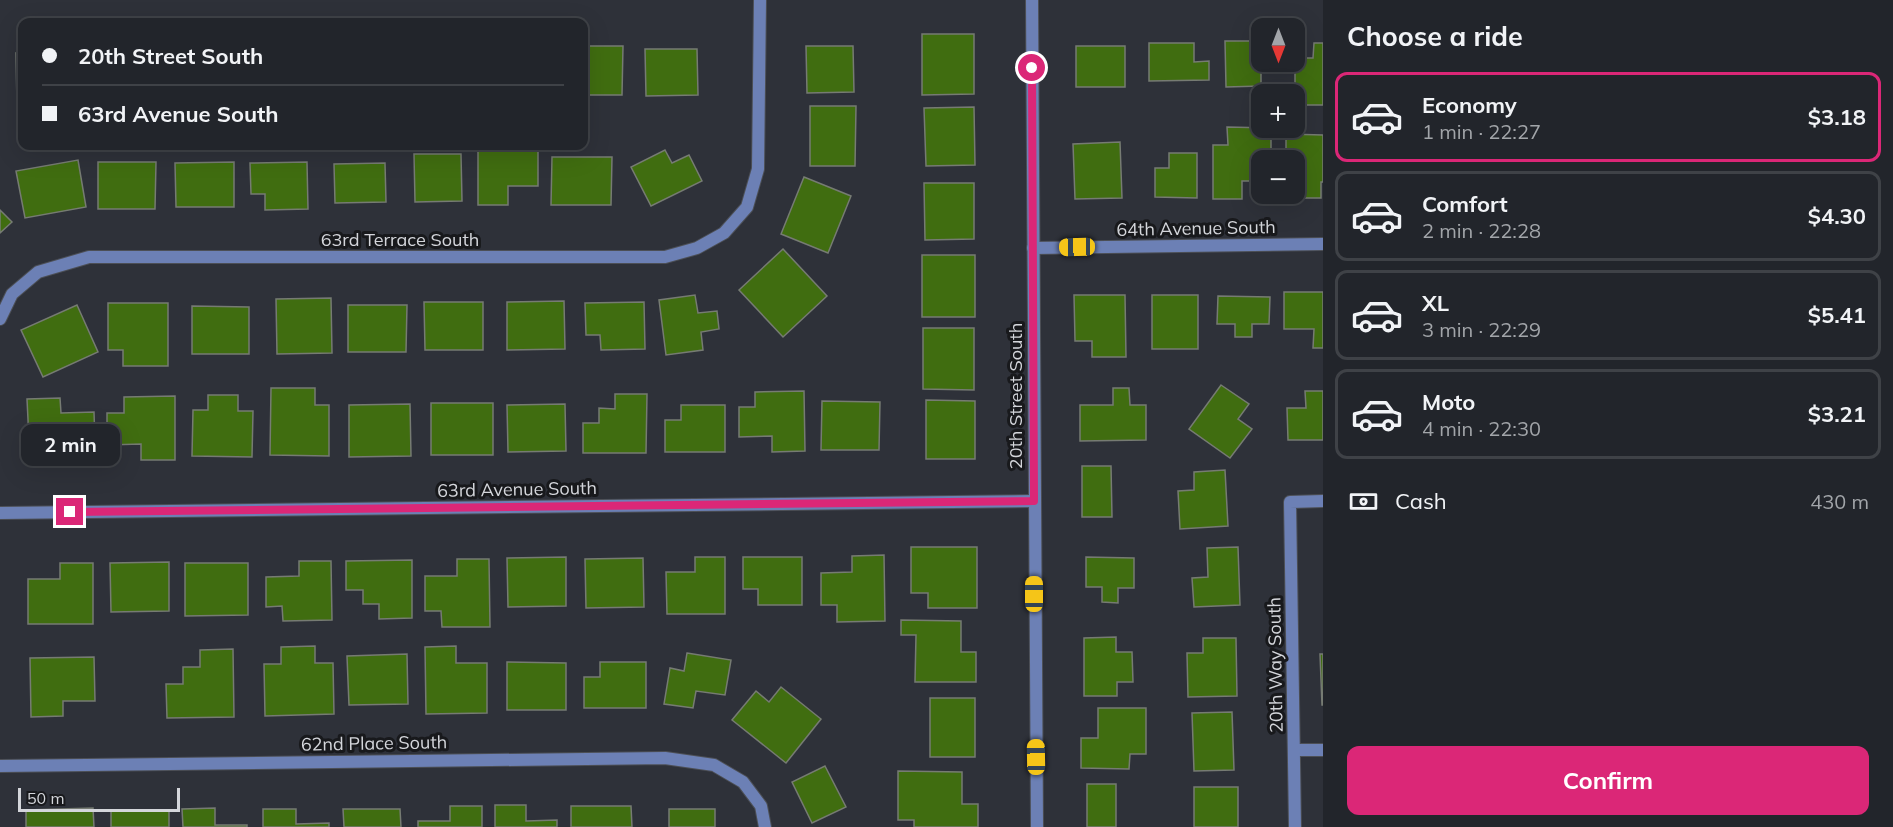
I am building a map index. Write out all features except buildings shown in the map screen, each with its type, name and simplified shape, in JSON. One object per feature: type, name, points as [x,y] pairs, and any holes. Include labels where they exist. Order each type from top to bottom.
[{"type":"street","name":"63rd Terrace South","points":[[0,319],[12,294],[38,272],[89,256],[665,257],[697,248],[724,233],[747,207],[758,169],[760,0]]},
{"type":"street","name":"20th Street South","points":[[1032,0],[1037,827]]},
{"type":"street","name":"64th Avenue South","points":[[1033,248],[1323,244]]},
{"type":"street","name":"63rd Avenue South","points":[[0,513],[1034,501]]},
{"type":"street","name":"20th Way South","points":[[1295,827],[1290,502],[1323,501]]},
{"type":"street","points":[[1294,750],[1323,750]]},
{"type":"street","name":"62nd Place South","points":[[0,765],[665,758],[714,765],[742,782],[761,806],[765,827]]},
{"type":"route","points":[[70,512],[1034,501],[1032,68]]}]
